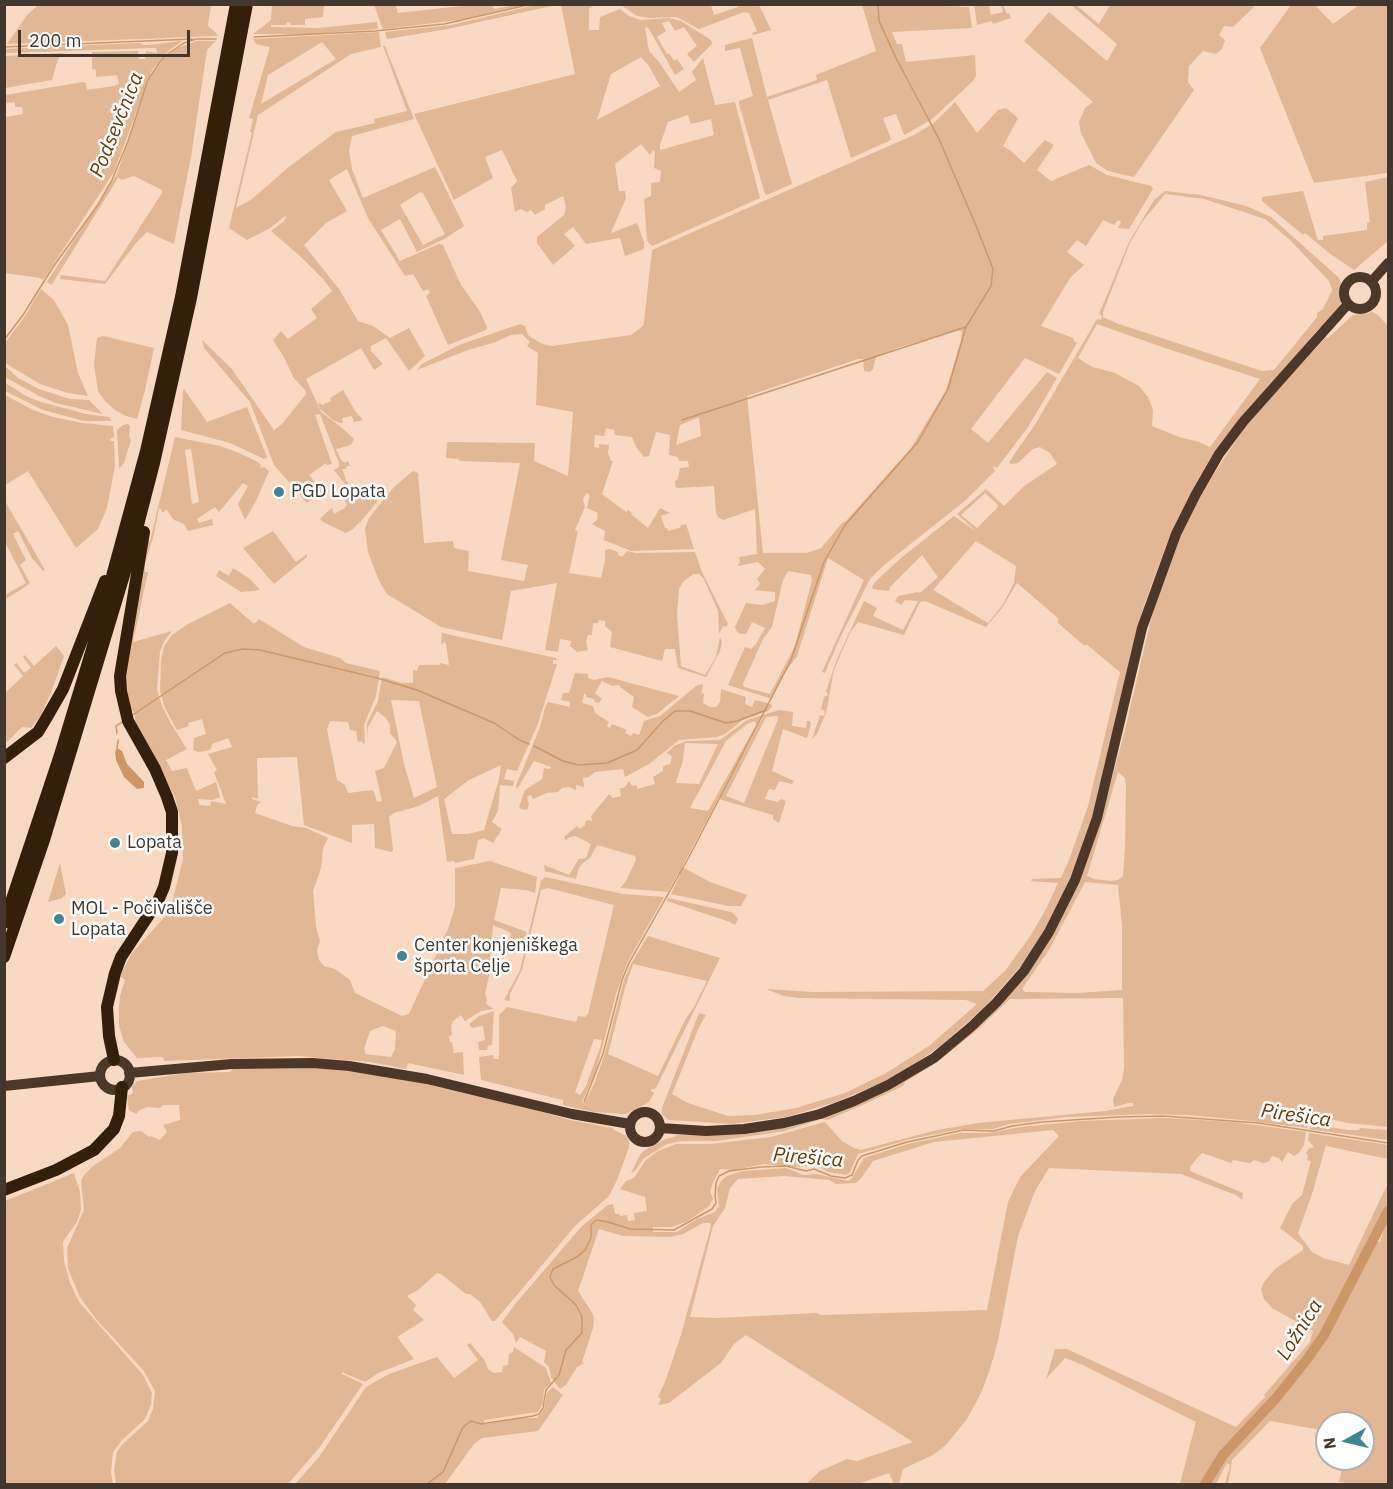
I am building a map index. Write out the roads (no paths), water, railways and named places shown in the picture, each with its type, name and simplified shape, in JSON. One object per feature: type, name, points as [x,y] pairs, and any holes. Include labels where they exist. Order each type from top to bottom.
[{"type":"highway","points":[[4,923],[60,755],[120,550],[146,451],[181,297],[236,4]]},
{"type":"highway","points":[[4,957],[45,840],[104,649],[131,552],[191,298],[247,4]]},
{"type":"highway","points":[[114,1060],[108,1007],[115,973],[121,957],[158,901],[164,887],[172,853],[172,812],[160,780],[128,722],[120,676],[144,529],[155,479],[153,463]]},
{"type":"highway","points":[[4,758],[38,732],[63,689],[113,559],[120,550]]},
{"type":"highway","points":[[4,1190],[70,1164],[94,1150],[114,1129],[119,1116],[122,1087]]},
{"type":"main road","points":[[1372,281],[1389,263]]},
{"type":"main road","points":[[1362,277],[1372,281],[1376,298],[1370,307],[1358,309],[1348,304],[1344,293],[1349,281],[1362,277]]},
{"type":"main road","points":[[660,1128],[706,1131],[744,1129],[784,1123],[819,1114],[854,1101],[888,1085],[934,1058],[996,1003],[1024,971],[1049,932],[1075,880],[1097,818],[1142,628],[1186,514],[1220,454],[1243,422],[1348,304]]},
{"type":"main road","points":[[114,1060],[126,1065],[129,1073],[128,1081],[122,1087],[109,1088],[100,1076],[105,1063],[114,1060]]},
{"type":"main road","points":[[129,1073],[243,1064],[313,1063],[350,1066],[427,1079],[572,1114],[630,1124]]},
{"type":"main road","points":[[4,1086],[100,1076]]},
{"type":"main road","points":[[650,1113],[657,1119],[660,1128],[656,1138],[641,1142],[633,1137],[630,1124],[638,1114],[650,1113]]},
{"type":"waterway","points":[[254,37],[375,31],[444,24],[532,4]]},
{"type":"waterway","points":[[584,1102],[603,1054],[622,980],[629,963],[689,857],[791,660],[824,562],[845,525],[918,442],[948,389],[966,327],[991,286],[993,269],[977,228],[939,139],[879,21],[878,4]]},
{"type":"waterway","points":[[4,47],[192,39]]},
{"type":"waterway","name":"Podsevčnica","points":[[4,340],[97,206],[112,180],[128,141],[148,80],[159,63],[166,55],[184,43],[196,39],[216,39]]},
{"type":"waterway","points":[[682,420],[966,327]]},
{"type":"waterway","points":[[131,716],[225,653],[243,649],[260,650],[417,690],[494,723],[529,744]]},
{"type":"waterway","points":[[534,746],[563,761],[578,765],[607,763],[637,750],[675,711],[690,711],[726,723],[766,710]]},
{"type":"waterway","points":[[117,733],[116,726],[122,722]]},
{"type":"waterway","points":[[117,748],[118,740]]},
{"type":"waterway","name":"Pirešica","points":[[427,1484],[443,1472],[463,1427],[471,1421],[481,1424],[533,1416],[539,1414],[543,1408],[546,1390],[559,1375],[566,1350],[582,1333],[582,1317],[576,1305],[554,1285],[550,1277],[553,1269],[577,1257],[585,1250],[591,1238],[591,1225],[596,1220],[630,1229],[674,1230],[712,1209],[716,1203],[716,1183],[719,1176],[729,1171],[786,1166],[806,1171],[814,1169],[831,1176],[845,1178],[852,1175],[862,1156],[907,1142],[963,1130],[994,1131],[1042,1122],[1118,1117],[1163,1116],[1259,1123],[1388,1143]]},
{"type":"waterway","name":"Ložnica","points":[[1205,1484],[1223,1455],[1277,1397],[1324,1335],[1388,1211]]},
{"type":"place","name":"PGD Lopata","points":[[279,492]]},
{"type":"place","name":"Lopata","points":[[115,843]]},
{"type":"place","name":"MOL - Počivališče Lopata","points":[[59,919]]},
{"type":"place","name":"Center konjeniškega športa Celje","points":[[402,956]]}]
